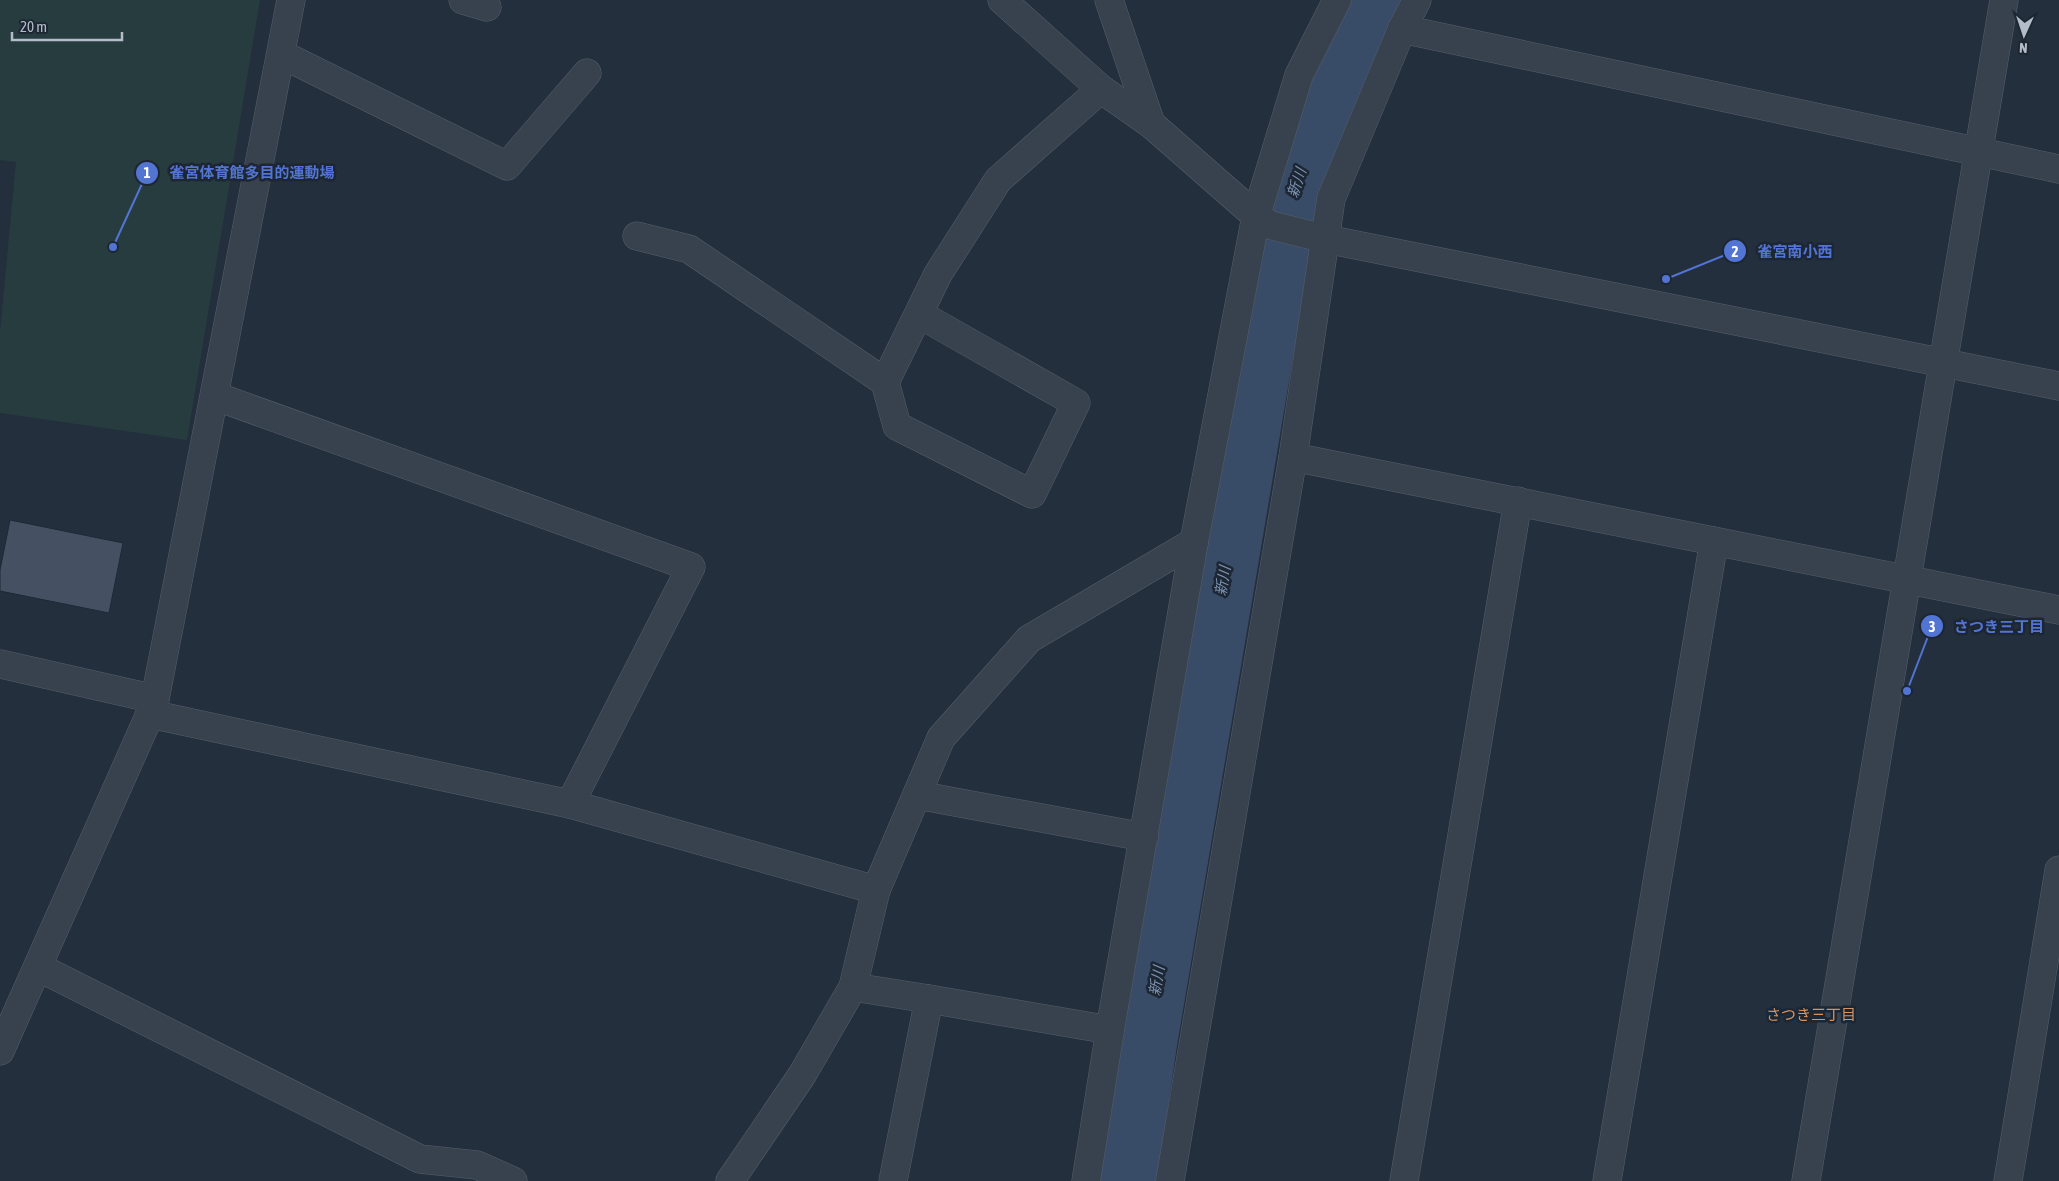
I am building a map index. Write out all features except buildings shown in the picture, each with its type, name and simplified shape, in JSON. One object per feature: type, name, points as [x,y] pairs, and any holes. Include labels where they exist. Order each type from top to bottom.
[{"type":"street","points":[[0,1052],[152,706],[292,0]]},
{"type":"street","points":[[1002,0],[1101,89],[1151,124],[1263,220],[1314,236],[1942,364],[2059,386]]},
{"type":"street","points":[[1109,0],[1151,124]]},
{"type":"street","points":[[1086,1181],[1194,542],[1263,220],[1299,75],[1337,0]]},
{"type":"street","points":[[1170,1181],[1294,457],[1314,236],[1402,29],[1417,0]]},
{"type":"street","points":[[1806,1181],[2004,0]]},
{"type":"street","points":[[1402,29],[1979,154],[2059,169]]},
{"type":"street","points":[[281,54],[507,166],[587,73]]},
{"type":"street","points":[[885,382],[938,274],[998,180],[1101,89]]},
{"type":"street","points":[[636,236],[689,250],[885,382],[897,426],[1032,494],[1076,402],[918,314]]},
{"type":"street","points":[[215,396],[691,567],[570,804]]},
{"type":"street","points":[[1294,457],[2059,610]]},
{"type":"street","points":[[1404,1181],[1518,502]]},
{"type":"street","points":[[1607,1181],[1714,541]]},
{"type":"street","points":[[730,1181],[802,1075],[853,987],[876,890],[941,738],[1029,639],[1194,542]]},
{"type":"street","points":[[0,664],[152,706],[570,804],[876,890]]},
{"type":"street","points":[[916,795],[1144,837]]},
{"type":"street","points":[[2008,1181],[2059,870]]},
{"type":"street","points":[[38,967],[420,1158],[477,1165],[513,1181]]},
{"type":"street","points":[[853,987],[1110,1030]]},
{"type":"street","points":[[893,1181],[929,999]]},
{"type":"green space","points":[[0,0],[260,0],[187,440],[0,413],[0,332],[16,162],[0,160]]},
{"type":"waterway","name":"新川","points":[[1124,1181],[1144,1043],[1272,284],[1296,180],[1384,0]]},
{"type":"place","name":"雀宮体育館多目的運動場","points":[[113,247]]},
{"type":"place","name":"雀宮南小西","points":[[1666,279]]},
{"type":"place","name":"さつき三丁目","points":[[1907,691]]},
{"type":"district","name":"さつき三丁目","points":[[1811,1015]]}]
